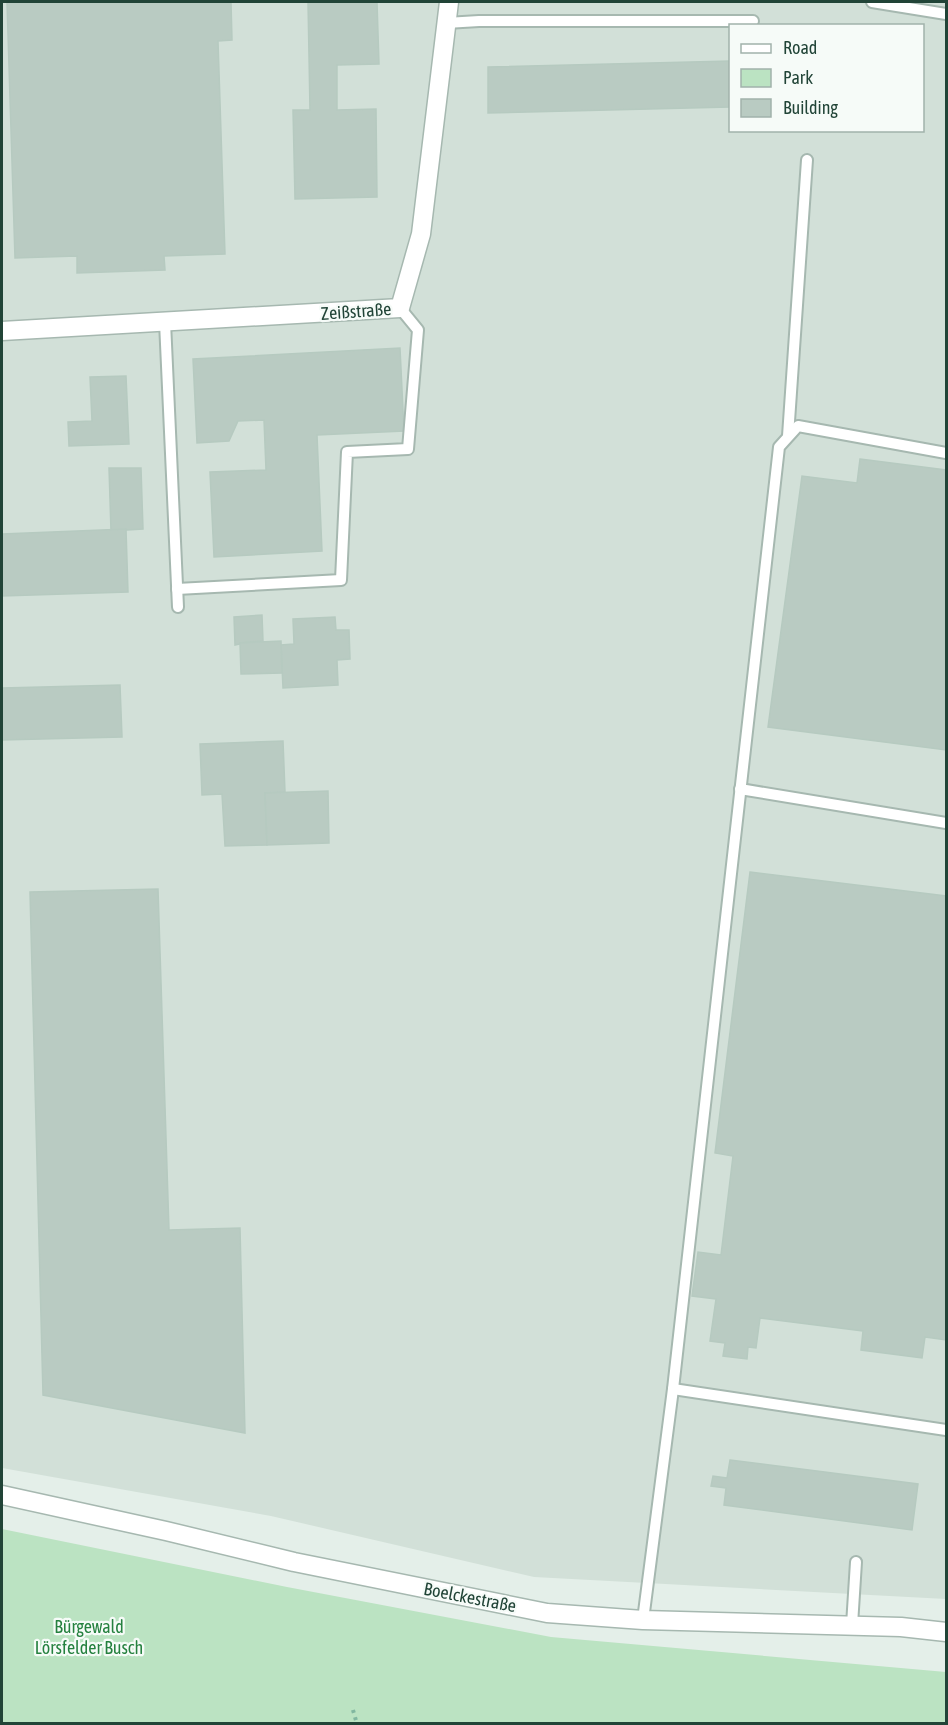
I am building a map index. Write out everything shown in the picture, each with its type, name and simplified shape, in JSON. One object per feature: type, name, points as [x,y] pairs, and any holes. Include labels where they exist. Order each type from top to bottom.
[{"type":"street","name":"Zeißstraße","points":[[2,331],[400,308],[421,234],[449,2]]},
{"type":"street","name":"Boelckestraße","points":[[2,1496],[166,1531],[294,1562],[547,1613],[643,1620],[900,1627],[946,1632]]},
{"type":"lane","points":[[872,2],[946,14]]},
{"type":"lane","points":[[446,23],[753,21]]},
{"type":"lane","points":[[788,436],[807,160]]},
{"type":"lane","points":[[177,589],[342,580],[347,452],[408,449],[418,330],[400,308]]},
{"type":"lane","points":[[165,322],[178,607]]},
{"type":"lane","points":[[643,1620],[673,1389],[779,447],[798,426],[946,453]]},
{"type":"lane","points":[[740,789],[946,823]]},
{"type":"lane","points":[[673,1389],[946,1430]]},
{"type":"lane","points":[[852,1625],[856,1562]]},
{"type":"path","points":[[352,1710],[357,1724]]},
{"type":"shaded area","points":[[2,2],[946,2],[946,1599],[534,1577],[271,1516],[2,1468]]},
{"type":"green space","name":"Bürgewald Lörsfelder Busch","points":[[2,1529],[287,1587],[551,1637],[946,1672],[946,1723],[2,1723]]},
{"type":"building","points":[[7,2],[231,2],[232,40],[218,41],[225,254],[164,256],[165,270],[77,273],[77,256],[15,258]]},
{"type":"building","points":[[308,2],[377,2],[379,64],[337,65],[337,110],[376,109],[377,197],[295,199],[293,110],[310,110]]},
{"type":"building","points":[[729,61],[729,107],[488,113],[488,67]]},
{"type":"building","points":[[400,348],[404,431],[317,435],[322,551],[214,557],[210,472],[266,470],[264,420],[238,421],[229,441],[197,443],[193,359]]},
{"type":"building","points":[[126,376],[129,444],[69,446],[68,422],[92,421],[90,377]]},
{"type":"building","points":[[860,459],[946,470],[946,750],[768,727],[802,476],[857,483]]},
{"type":"building","points":[[109,468],[141,468],[143,529],[111,531]]},
{"type":"building","points":[[126,529],[128,592],[2,596],[2,534]]},
{"type":"building","points":[[262,615],[263,641],[235,645],[234,617]]},
{"type":"building","points":[[335,617],[336,630],[349,630],[350,659],[337,660],[338,685],[283,688],[281,645],[294,644],[293,619]]},
{"type":"building","points":[[281,641],[282,673],[241,674],[240,643]]},
{"type":"building","points":[[120,685],[122,737],[2,740],[2,688]]},
{"type":"building","points":[[283,741],[285,792],[265,793],[267,845],[225,846],[222,794],[202,795],[200,744]]},
{"type":"building","points":[[328,791],[329,843],[267,845],[265,793]]},
{"type":"building","points":[[750,872],[946,896],[946,1340],[925,1337],[922,1358],[861,1350],[863,1331],[760,1318],[756,1348],[748,1347],[747,1359],[723,1356],[725,1343],[710,1341],[716,1299],[692,1296],[698,1252],[721,1255],[733,1156],[715,1153]]},
{"type":"building","points":[[158,889],[169,1230],[240,1228],[245,1433],[43,1395],[30,892]]},
{"type":"building","points":[[730,1460],[918,1484],[912,1530],[724,1505],[726,1488],[711,1486],[713,1476],[727,1478]]}]
